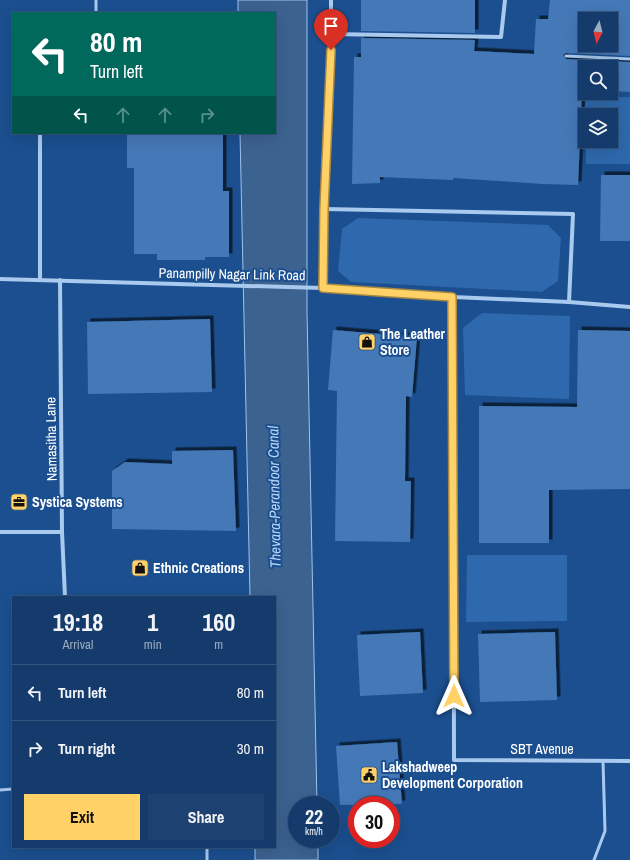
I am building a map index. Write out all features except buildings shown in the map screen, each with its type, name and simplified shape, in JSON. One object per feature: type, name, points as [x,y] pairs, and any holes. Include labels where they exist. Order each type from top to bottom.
[{"type":"street","points":[[323,288],[324,209],[332,34],[331,0]]},
{"type":"street","points":[[332,34],[501,37],[505,0]]},
{"type":"street","points":[[40,134],[40,280]]},
{"type":"street","points":[[324,209],[573,214],[569,302]]},
{"type":"street","name":"Panampilly Nagar Link Road","points":[[0,279],[323,288],[452,297],[569,302],[630,307]]},
{"type":"street","name":"Namasitha Lane","points":[[60,280],[64,596]]},
{"type":"street","name":"SBT Avenue","points":[[452,297],[454,760],[630,762]]},
{"type":"street","points":[[0,532],[62,532]]},
{"type":"lane","points":[[96,0],[96,12]]},
{"type":"lane","points":[[566,56],[630,59]]},
{"type":"lane","points":[[594,860],[605,831],[603,761]]},
{"type":"lane","points":[[0,790],[12,789]]},
{"type":"lane","points":[[207,848],[207,860]]},
{"type":"shaded area","points":[[618,97],[630,97],[630,164],[586,164],[586,148],[618,148],[618,108],[585,108],[585,100],[618,100]]},
{"type":"shaded area","points":[[358,218],[548,225],[561,238],[558,281],[542,292],[351,282],[338,271],[342,229]]},
{"type":"shaded area","points":[[482,313],[570,316],[569,399],[465,395],[463,328]]},
{"type":"shaded area","points":[[467,555],[567,555],[567,621],[466,622]]},
{"type":"water","name":"Thevara-Perandoor Canal","points":[[238,0],[307,0],[307,312],[317,796],[288,796],[288,848],[318,848],[318,860],[255,860],[255,848],[276,848],[276,596],[250,596],[240,134],[276,134],[276,12],[238,12]]},
{"type":"place","name":"The Leather Store","points":[[367,342]]},
{"type":"place","name":"Systica Systems","points":[[19,502]]},
{"type":"place","name":"Ethnic Creations","points":[[140,568]]},
{"type":"place","name":"Lakshadweep Development Corporation","points":[[369,775]]},
{"type":"route","points":[[331,50],[324,209],[323,288],[452,297],[454,696]]}]
